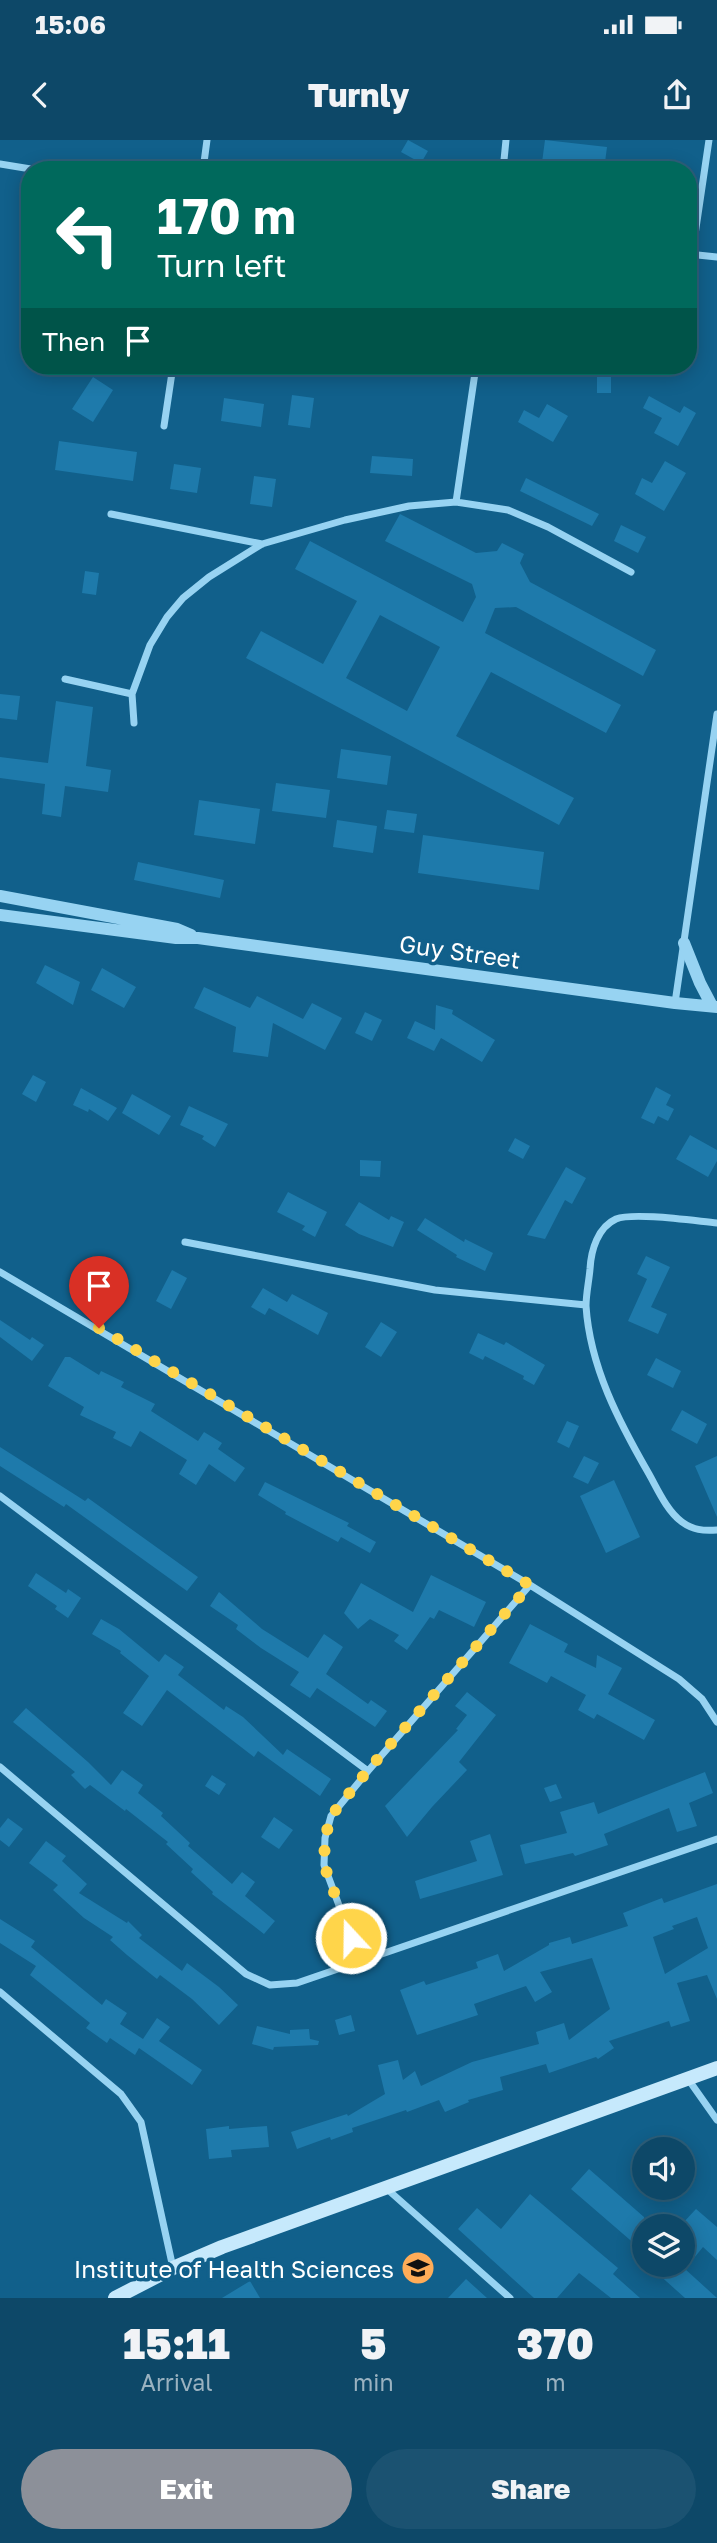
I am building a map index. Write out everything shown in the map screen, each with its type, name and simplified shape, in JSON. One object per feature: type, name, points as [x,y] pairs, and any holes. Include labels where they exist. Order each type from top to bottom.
[{"type":"main road","points":[[115,2298],[173,2268],[222,2247],[717,2068]]},
{"type":"street","points":[[204,161],[207,140]]},
{"type":"street","points":[[504,161],[506,140]]},
{"type":"street","points":[[697,212],[709,140]]},
{"type":"street","points":[[0,164],[21,167]]},
{"type":"street","points":[[697,255],[717,257]]},
{"type":"street","points":[[164,426],[172,375]]},
{"type":"street","points":[[456,502],[475,375]]},
{"type":"street","points":[[134,723],[132,694],[150,645],[167,617],[183,598],[209,576],[262,544],[358,517],[409,506],[456,502],[508,510],[548,527],[631,572]]},
{"type":"street","points":[[110,514],[262,544]]},
{"type":"street","points":[[65,679],[132,694]]},
{"type":"street","points":[[675,1003],[717,714]]},
{"type":"street","name":"Guy Street","points":[[0,896],[177,929],[198,938]]},
{"type":"street","name":"Guy Street","points":[[0,915],[176,938],[198,938],[715,1007]]},
{"type":"street","points":[[684,943],[700,983],[715,1007]]},
{"type":"street","points":[[717,1223],[631,1217],[616,1219],[602,1230],[595,1243],[590,1261],[586,1305],[595,1353],[618,1421],[668,1507],[679,1520],[692,1528],[717,1530]]},
{"type":"street","points":[[185,1242],[435,1290],[586,1305]]},
{"type":"street","points":[[0,1272],[27,1285],[530,1585],[679,1679],[702,1699],[717,1721]]},
{"type":"street","points":[[0,1496],[368,1770]]},
{"type":"street","points":[[360,1962],[324,1865],[325,1838],[331,1816],[530,1585]]},
{"type":"street","points":[[0,1767],[246,1973],[270,1985],[297,1983],[717,1839]]},
{"type":"street","points":[[0,1992],[121,2094],[141,2122],[173,2268]]},
{"type":"street","points":[[688,2078],[717,2120]]},
{"type":"street","points":[[387,2189],[510,2298]]},
{"type":"building","points":[[408,140],[428,151],[422,161],[401,152]]},
{"type":"building","points":[[545,140],[607,147],[605,161],[542,161]]},
{"type":"building","points":[[597,375],[611,375],[611,393],[597,393]]},
{"type":"building","points":[[93,377],[113,390],[93,422],[72,409]]},
{"type":"building","points":[[292,395],[314,398],[310,428],[288,425]]},
{"type":"building","points":[[649,396],[680,413],[684,406],[696,413],[678,446],[654,433],[662,418],[643,408]]},
{"type":"building","points":[[224,398],[264,404],[261,427],[221,421]]},
{"type":"building","points":[[547,404],[568,416],[553,442],[518,422],[524,410],[539,418]]},
{"type":"building","points":[[59,441],[137,452],[133,481],[55,470]]},
{"type":"building","points":[[372,456],[413,459],[412,476],[370,473]]},
{"type":"building","points":[[665,461],[686,473],[664,511],[635,494],[642,478],[652,483]]},
{"type":"building","points":[[174,464],[201,468],[197,493],[170,489]]},
{"type":"building","points":[[254,476],[276,479],[272,507],[250,504]]},
{"type":"building","points":[[526,478],[599,514],[592,526],[520,491]]},
{"type":"building","points":[[400,514],[476,553],[497,551],[502,543],[524,554],[520,563],[530,582],[656,650],[643,676],[516,607],[495,608],[485,633],[621,705],[606,733],[491,672],[456,736],[574,798],[559,825],[246,658],[261,631],[323,664],[357,601],[295,569],[310,541],[463,622],[476,597],[472,584],[385,541]],"holes":[[[380,615],[440,647],[407,711],[346,678]]]},
{"type":"building","points":[[621,525],[646,537],[638,553],[614,541]]},
{"type":"building","points":[[85,571],[99,573],[96,595],[82,593]]},
{"type":"building","points":[[0,694],[20,696],[17,720],[0,718]]},
{"type":"building","points":[[56,701],[93,707],[86,766],[111,770],[108,792],[65,786],[61,817],[42,814],[45,784],[0,778],[0,757],[48,763]]},
{"type":"building","points":[[341,749],[391,756],[387,785],[337,778]]},
{"type":"building","points":[[276,783],[330,790],[326,818],[272,811]]},
{"type":"building","points":[[199,800],[260,809],[255,844],[194,835]]},
{"type":"building","points":[[387,810],[417,814],[414,833],[384,829]]},
{"type":"building","points":[[337,820],[377,826],[373,853],[333,847]]},
{"type":"building","points":[[423,835],[544,852],[539,890],[418,873]]},
{"type":"building","points":[[138,862],[224,880],[220,898],[134,880]]},
{"type":"building","points":[[45,965],[80,982],[73,1005],[36,983]]},
{"type":"building","points":[[102,968],[136,987],[124,1008],[91,990]]},
{"type":"building","points":[[204,987],[250,1008],[257,996],[303,1019],[312,1003],[342,1018],[325,1050],[273,1023],[268,1057],[233,1052],[236,1027],[194,1008]]},
{"type":"building","points":[[436,1005],[453,1010],[452,1014],[495,1040],[482,1062],[441,1038],[434,1051],[407,1038],[415,1021],[435,1030]]},
{"type":"building","points":[[365,1012],[382,1020],[372,1041],[355,1033]]},
{"type":"building","points":[[33,1075],[46,1082],[36,1102],[22,1094]]},
{"type":"building","points":[[656,1087],[671,1095],[666,1105],[674,1109],[668,1121],[658,1116],[654,1124],[641,1118]]},
{"type":"building","points":[[81,1088],[117,1108],[108,1121],[89,1109],[88,1112],[73,1105]]},
{"type":"building","points":[[132,1094],[171,1116],[159,1135],[122,1113]]},
{"type":"building","points":[[189,1106],[228,1124],[215,1147],[202,1139],[204,1136],[180,1125]]},
{"type":"building","points":[[690,1135],[717,1150],[717,1161],[708,1177],[676,1159]]},
{"type":"building","points":[[515,1138],[530,1146],[523,1159],[508,1151]]},
{"type":"building","points":[[360,1160],[381,1161],[380,1177],[360,1176]]},
{"type":"building","points":[[566,1167],[586,1178],[572,1204],[565,1200],[545,1239],[527,1235]]},
{"type":"building","points":[[288,1192],[327,1212],[315,1237],[302,1230],[305,1226],[277,1212]]},
{"type":"building","points":[[359,1202],[389,1220],[391,1216],[404,1222],[393,1247],[359,1234],[345,1225]]},
{"type":"building","points":[[425,1218],[464,1242],[465,1239],[493,1253],[485,1271],[456,1257],[457,1255],[417,1230]]},
{"type":"building","points":[[646,1256],[670,1267],[651,1307],[667,1314],[658,1334],[628,1321],[647,1279],[637,1274]]},
{"type":"building","points":[[172,1270],[187,1278],[171,1309],[156,1301]]},
{"type":"building","points":[[263,1288],[287,1302],[292,1294],[328,1313],[318,1335],[269,1308],[265,1315],[251,1307]]},
{"type":"building","points":[[0,1320],[30,1340],[32,1337],[44,1345],[32,1361],[0,1337]]},
{"type":"building","points":[[381,1322],[397,1332],[381,1357],[365,1347]]},
{"type":"building","points":[[478,1333],[504,1345],[506,1342],[545,1365],[534,1385],[523,1379],[524,1376],[485,1356],[483,1360],[469,1353]]},
{"type":"building","points":[[65,1357],[70,1357],[99,1375],[101,1371],[124,1382],[121,1387],[155,1404],[151,1411],[198,1441],[204,1432],[222,1443],[218,1449],[245,1468],[235,1482],[209,1464],[196,1485],[179,1474],[187,1460],[140,1431],[131,1447],[113,1438],[116,1432],[80,1415],[84,1407],[48,1386]]},
{"type":"building","points":[[656,1358],[681,1371],[673,1388],[647,1375]]},
{"type":"building","points":[[682,1410],[707,1424],[697,1444],[671,1430]]},
{"type":"building","points":[[567,1421],[579,1426],[569,1448],[557,1442]]},
{"type":"building","points":[[0,1447],[85,1501],[88,1498],[198,1577],[187,1591],[66,1504],[64,1507],[0,1466]]},
{"type":"building","points":[[584,1456],[599,1463],[588,1484],[573,1477]]},
{"type":"building","points":[[717,1456],[717,1517],[695,1466]]},
{"type":"building","points":[[614,1480],[640,1537],[606,1553],[580,1496]]},
{"type":"building","points":[[265,1482],[349,1523],[347,1526],[376,1542],[370,1553],[341,1537],[338,1542],[285,1514],[286,1512],[258,1495]]},
{"type":"building","points":[[36,1573],[66,1593],[68,1589],[81,1598],[68,1618],[55,1609],[57,1606],[28,1586]]},
{"type":"building","points":[[431,1575],[486,1602],[474,1627],[439,1610],[434,1619],[430,1617],[407,1650],[394,1641],[399,1635],[370,1619],[358,1629],[344,1613],[361,1583],[413,1612]]},
{"type":"building","points":[[219,1592],[262,1629],[308,1658],[324,1634],[343,1647],[326,1674],[368,1704],[371,1700],[387,1711],[375,1727],[317,1688],[310,1698],[290,1685],[299,1672],[261,1648],[236,1629],[238,1625],[210,1606]]},
{"type":"building","points":[[101,1619],[119,1629],[159,1662],[165,1654],[184,1667],[178,1675],[224,1710],[226,1706],[243,1717],[283,1755],[287,1749],[331,1779],[320,1796],[258,1751],[254,1757],[167,1690],[142,1726],[123,1713],[149,1676],[120,1653],[121,1651],[92,1634]]},
{"type":"building","points":[[530,1624],[568,1644],[564,1652],[596,1668],[597,1655],[622,1668],[608,1694],[655,1720],[644,1740],[597,1714],[594,1719],[578,1710],[586,1695],[551,1676],[547,1683],[509,1663]]},
{"type":"building","points":[[467,1692],[496,1715],[459,1762],[467,1770],[407,1837],[385,1806],[458,1730],[456,1729],[467,1715],[455,1706]]},
{"type":"building","points":[[26,1708],[111,1785],[122,1770],[143,1785],[138,1793],[163,1813],[161,1816],[190,1843],[188,1846],[232,1884],[242,1872],[255,1882],[245,1896],[275,1921],[264,1934],[212,1894],[213,1892],[191,1872],[193,1869],[166,1844],[168,1842],[90,1785],[85,1789],[71,1775],[75,1772],[13,1722]]},
{"type":"building","points":[[705,1772],[713,1793],[689,1803],[697,1826],[677,1832],[669,1808],[604,1834],[608,1845],[575,1856],[573,1853],[525,1864],[520,1845],[567,1833],[560,1812],[594,1802],[598,1814]]},
{"type":"building","points":[[212,1775],[226,1784],[219,1795],[205,1786]]},
{"type":"building","points":[[556,1784],[562,1798],[550,1802],[544,1788]]},
{"type":"building","points":[[274,1817],[293,1830],[279,1849],[261,1837]]},
{"type":"building","points":[[8,1818],[23,1829],[9,1847],[0,1840],[0,1828]]},
{"type":"building","points":[[490,1834],[503,1875],[420,1899],[415,1881],[477,1861],[470,1841]]},
{"type":"building","points":[[46,1841],[66,1856],[62,1861],[87,1884],[79,1893],[127,1923],[128,1921],[142,1935],[139,1938],[182,1971],[187,1963],[238,2005],[219,2025],[192,1999],[160,1975],[157,1979],[127,1955],[110,1940],[113,1937],[84,1918],[53,1890],[58,1885],[29,1863]]},
{"type":"building","points":[[717,1884],[717,1999],[707,1975],[677,1983],[690,2021],[671,2027],[669,2021],[609,2041],[614,2048],[598,2059],[596,2057],[549,2073],[546,2064],[500,2077],[503,2090],[468,2100],[469,2102],[445,2112],[439,2100],[352,2128],[353,2132],[331,2140],[330,2137],[297,2149],[291,2132],[347,2114],[348,2116],[385,2094],[378,2065],[398,2060],[403,2080],[415,2071],[421,2086],[472,2062],[539,2044],[536,2032],[564,2023],[569,2040],[610,2009],[592,1958],[540,1972],[552,1992],[535,2002],[526,1986],[474,2004],[478,2015],[417,2035],[400,1990],[424,1981],[426,1985],[478,1968],[476,1962],[498,1954],[504,1971],[549,1943],[570,1937],[572,1944],[628,1926],[623,1913],[662,1898],[664,1903]],"holes":[[[697,1917],[708,1948],[665,1974],[653,1937],[674,1929],[672,1926]]]},
{"type":"building","points":[[0,1919],[35,1941],[31,1947],[102,2005],[106,1999],[127,2013],[120,2024],[143,2039],[157,2018],[170,2027],[159,2041],[202,2070],[192,2085],[139,2048],[135,2055],[110,2038],[107,2043],[86,2028],[90,2023],[30,1975],[36,1966],[0,1943]]},
{"type":"building","points":[[351,2015],[355,2031],[339,2035],[335,2020]]},
{"type":"building","points":[[257,2026],[290,2034],[290,2030],[309,2029],[310,2039],[319,2041],[318,2045],[274,2047],[273,2050],[252,2044]]},
{"type":"building","points":[[229,2126],[229,2129],[267,2126],[269,2147],[231,2150],[232,2157],[209,2159],[206,2129]]},
{"type":"building","points":[[589,2169],[641,2214],[632,2214],[632,2242],[571,2189]]},
{"type":"building","points":[[530,2194],[618,2268],[613,2274],[640,2298],[611,2298],[579,2273],[557,2298],[534,2298],[458,2229],[477,2208],[501,2229]]},
{"type":"building","points":[[696,2209],[717,2227],[717,2260],[703,2247],[695,2257],[695,2214],[691,2214]]},
{"type":"building","points":[[662,2277],[694,2277],[717,2298],[685,2298]]},
{"type":"building","points":[[466,2279],[487,2298],[448,2298]]},
{"type":"building","points":[[250,2281],[260,2298],[222,2298]]},
{"type":"place","name":"Institute of Health Sciences","points":[[418,2268]]},
{"type":"route","points":[[99,1328],[530,1585],[331,1816],[325,1838],[324,1865],[351,1938]]}]
